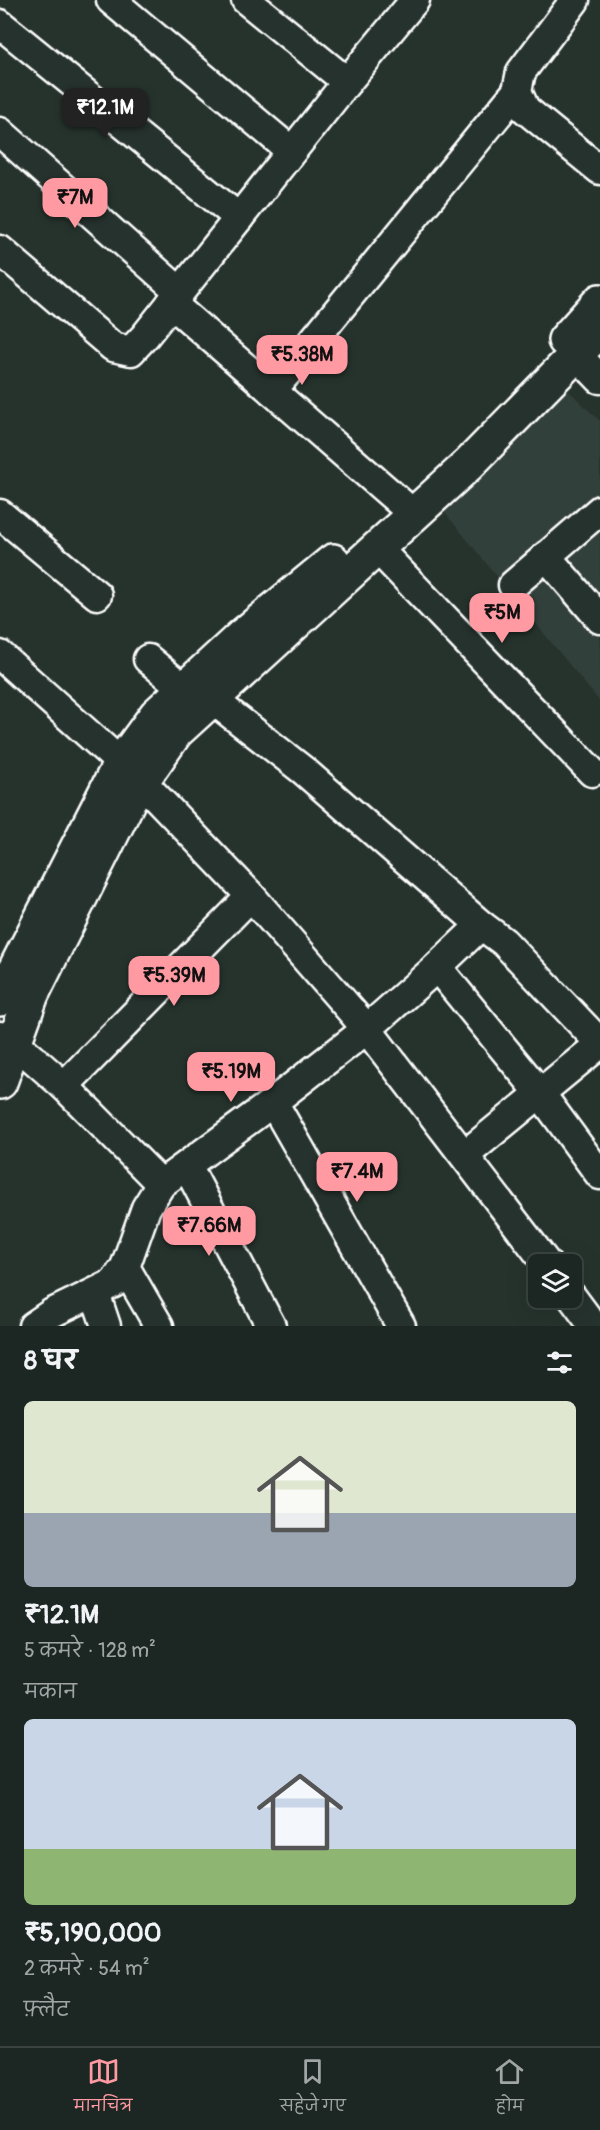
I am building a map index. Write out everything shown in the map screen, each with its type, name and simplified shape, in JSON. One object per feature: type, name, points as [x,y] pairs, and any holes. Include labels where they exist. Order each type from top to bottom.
[{"type":"main road","points":[[0,999],[131,773],[177,732],[198,694],[243,635],[460,456],[600,301]]},
{"type":"main road","points":[[198,694],[377,548],[469,464],[600,330]]},
{"type":"main road","points":[[0,1082],[7,1039],[32,994],[130,798],[131,773]]},
{"type":"street","points":[[111,0],[291,151]]},
{"type":"street","points":[[246,0],[347,82]]},
{"type":"street","points":[[272,391],[517,91],[521,72],[575,0]]},
{"type":"street","points":[[0,250],[113,347],[130,351],[176,297],[347,82],[400,5]]},
{"type":"street","points":[[0,24],[239,218]]},
{"type":"street","points":[[517,91],[525,109],[600,170]]},
{"type":"street","points":[[0,132],[176,297],[272,391],[402,504]]},
{"type":"street","points":[[576,355],[600,379]]},
{"type":"street","points":[[513,585],[600,510]]},
{"type":"street","points":[[0,514],[98,595]]},
{"type":"street","points":[[377,548],[592,772]]},
{"type":"street","points":[[546,556],[600,619]]},
{"type":"street","points":[[0,655],[131,773],[251,896],[367,1029],[539,1254]]},
{"type":"street","points":[[148,659],[304,771],[481,925],[504,942],[600,1043],[465,1155]]},
{"type":"street","points":[[64,1086],[251,896]]},
{"type":"street","points":[[33,1326],[52,1313],[114,1283],[125,1267],[146,1208],[161,1184],[273,1102],[367,1029],[437,968],[481,925]]},
{"type":"street","points":[[437,968],[540,1093],[600,1175]]},
{"type":"street","points":[[7,1039],[64,1086],[161,1184]]},
{"type":"street","points":[[273,1102],[402,1326]]},
{"type":"street","points":[[187,1166],[271,1326]]},
{"type":"street","points":[[125,1267],[159,1326]]},
{"type":"street","points":[[95,1293],[106,1326]]},
{"type":"street","points":[[581,1308],[594,1324]]},
{"type":"shaded area","points":[[564,386],[600,421],[600,702],[437,503]]}]
